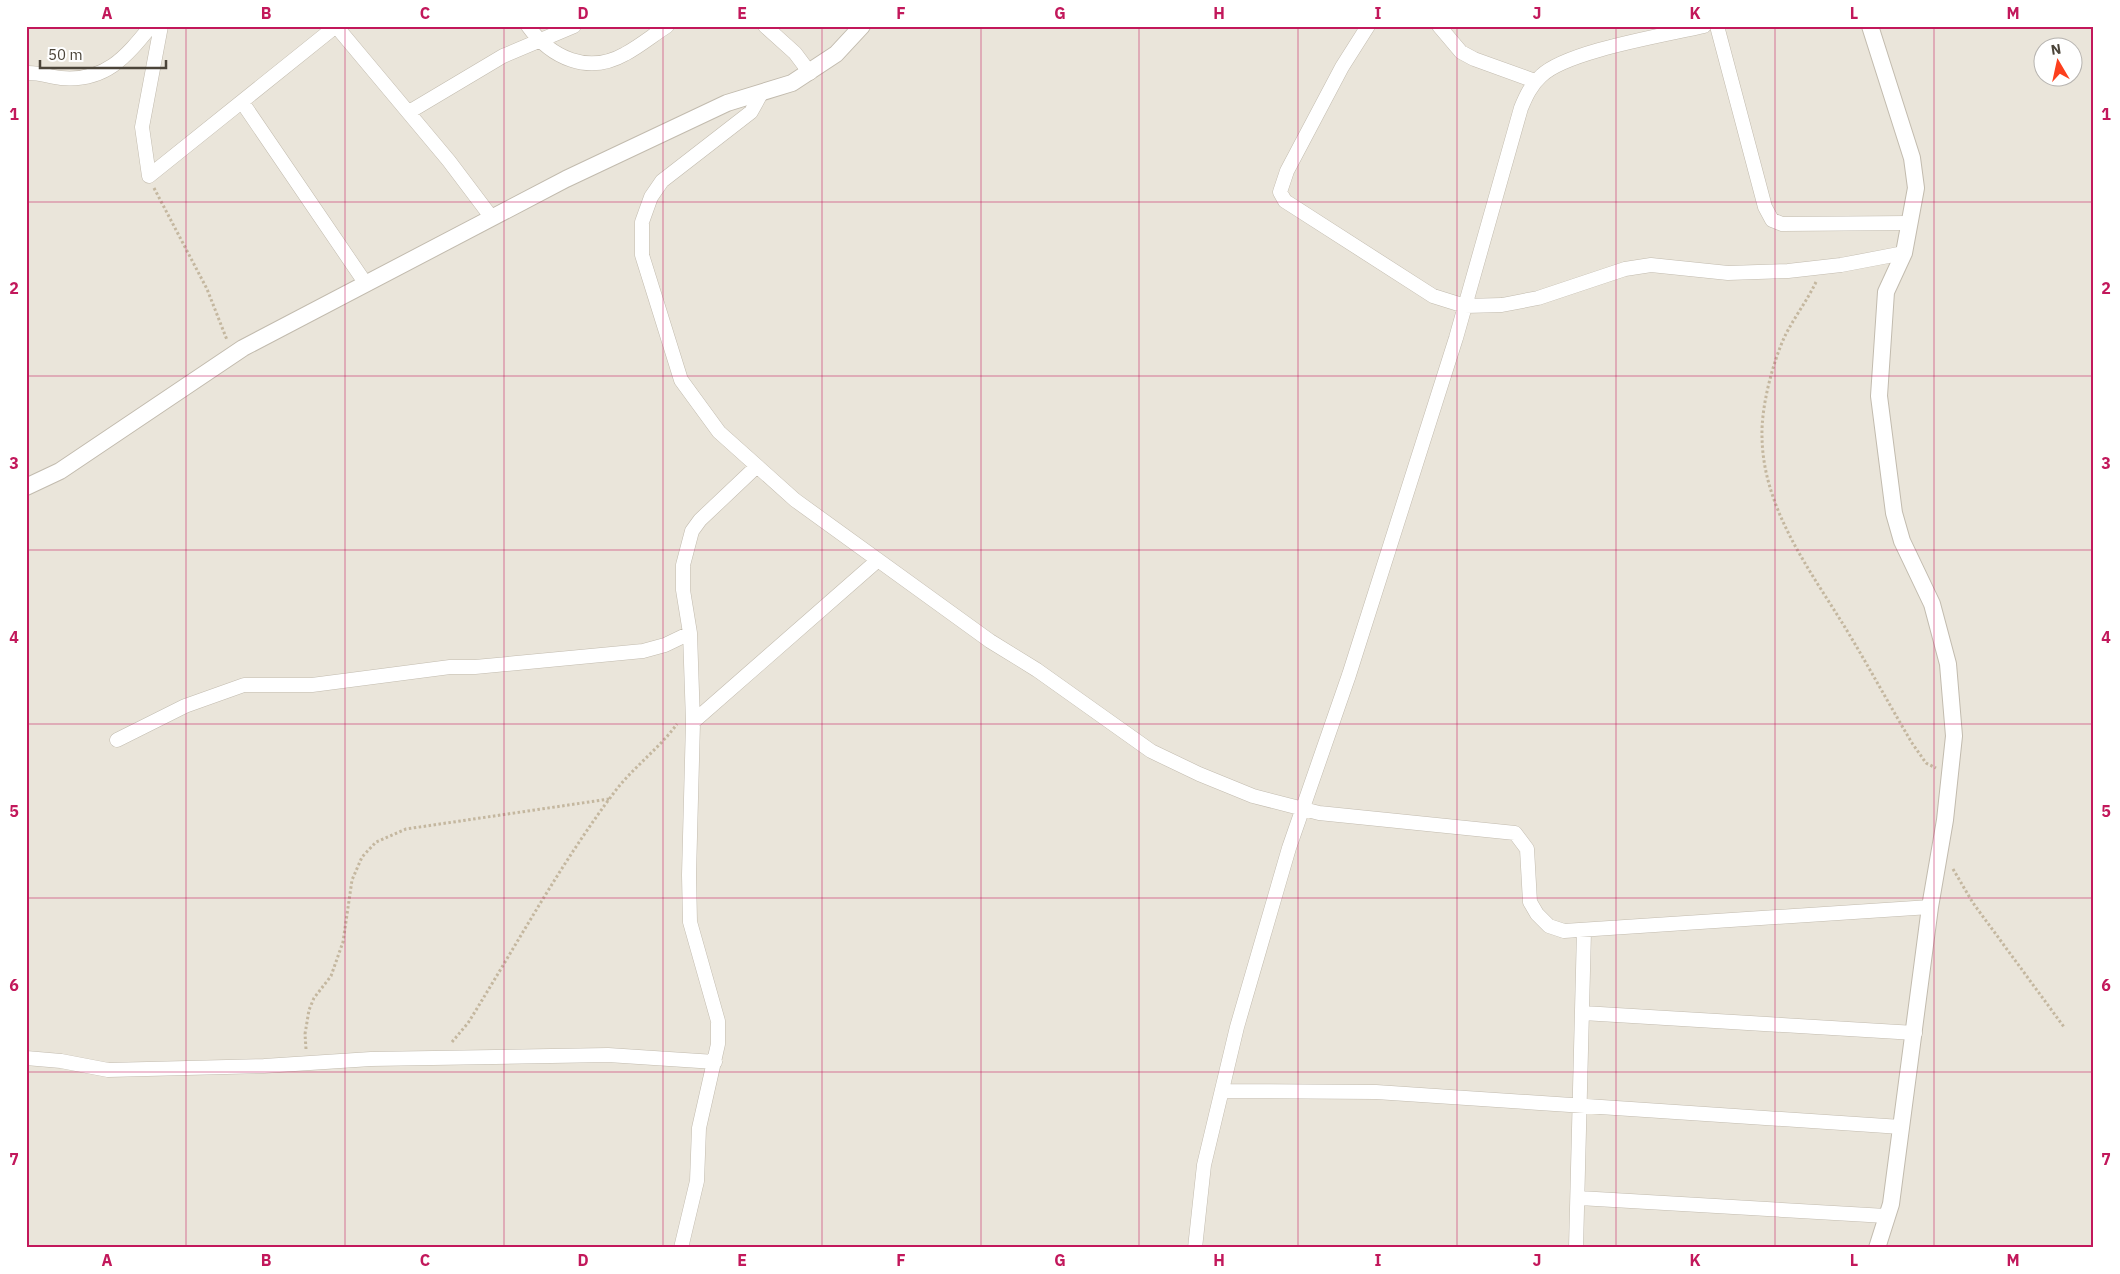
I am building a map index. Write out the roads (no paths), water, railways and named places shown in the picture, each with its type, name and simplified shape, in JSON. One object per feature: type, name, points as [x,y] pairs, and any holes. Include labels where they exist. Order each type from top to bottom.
[{"type":"street","points":[[26,73],[37,72],[60,78],[97,76],[111,68],[151,26]]},
{"type":"street","points":[[161,26],[142,127],[149,176],[336,26],[408,112],[492,218]]},
{"type":"street","points":[[528,26],[538,41],[559,57],[581,62],[601,63],[624,55],[667,26]]},
{"type":"street","points":[[408,112],[503,56],[574,26]]},
{"type":"street","points":[[765,26],[795,53],[810,73]]},
{"type":"street","points":[[26,487],[60,471],[232,355],[566,179],[727,103],[792,83],[810,73],[836,54],[862,26]]},
{"type":"street","points":[[1368,26],[1333,84],[1287,171],[1280,192],[1285,201],[1433,296],[1465,306],[1502,305],[1538,298],[1625,269],[1651,265],[1728,273],[1825,266],[1904,253]]},
{"type":"street","points":[[1439,26],[1461,52],[1474,59],[1535,81]]},
{"type":"street","points":[[1195,1248],[1204,1165],[1237,1028],[1288,848],[1304,809],[1349,675],[1465,306],[1521,108],[1535,81],[1542,74],[1561,63],[1588,53],[1704,26]]},
{"type":"street","points":[[1717,26],[1765,207],[1772,220],[1782,224],[1910,223]]},
{"type":"street","points":[[1870,26],[1912,158],[1916,188],[1904,253],[1886,292],[1879,396],[1894,513],[1902,541],[1932,604],[1948,664],[1954,736],[1891,1204],[1876,1248]]},
{"type":"street","points":[[762,92],[751,112],[662,181],[651,197],[642,222],[642,255],[681,380],[719,432],[795,500],[990,641],[1037,670],[1151,751],[1252,796],[1319,813],[1515,834],[1528,849],[1530,902],[1537,914],[1550,926],[1564,931],[1930,907]]},
{"type":"street","points":[[242,102],[366,284]]},
{"type":"street","points":[[681,1248],[697,1181],[699,1128],[718,1044],[718,1021],[690,922],[689,875],[693,722],[690,633],[683,590],[683,565],[692,531],[700,520],[756,467]]},
{"type":"street","points":[[693,722],[878,560]]},
{"type":"street","points":[[117,740],[185,706],[244,685],[312,685],[450,667],[475,667],[643,651],[665,645],[690,633]]},
{"type":"street","points":[[1576,1248],[1579,1198],[1584,931]]},
{"type":"street","points":[[1583,1013],[1915,1033]]},
{"type":"street","points":[[26,1058],[61,1061],[108,1070],[439,1058],[608,1056],[715,1062]]},
{"type":"street","points":[[1222,1092],[1376,1092],[1901,1127]]},
{"type":"street","points":[[1579,1198],[1886,1216]]}]
